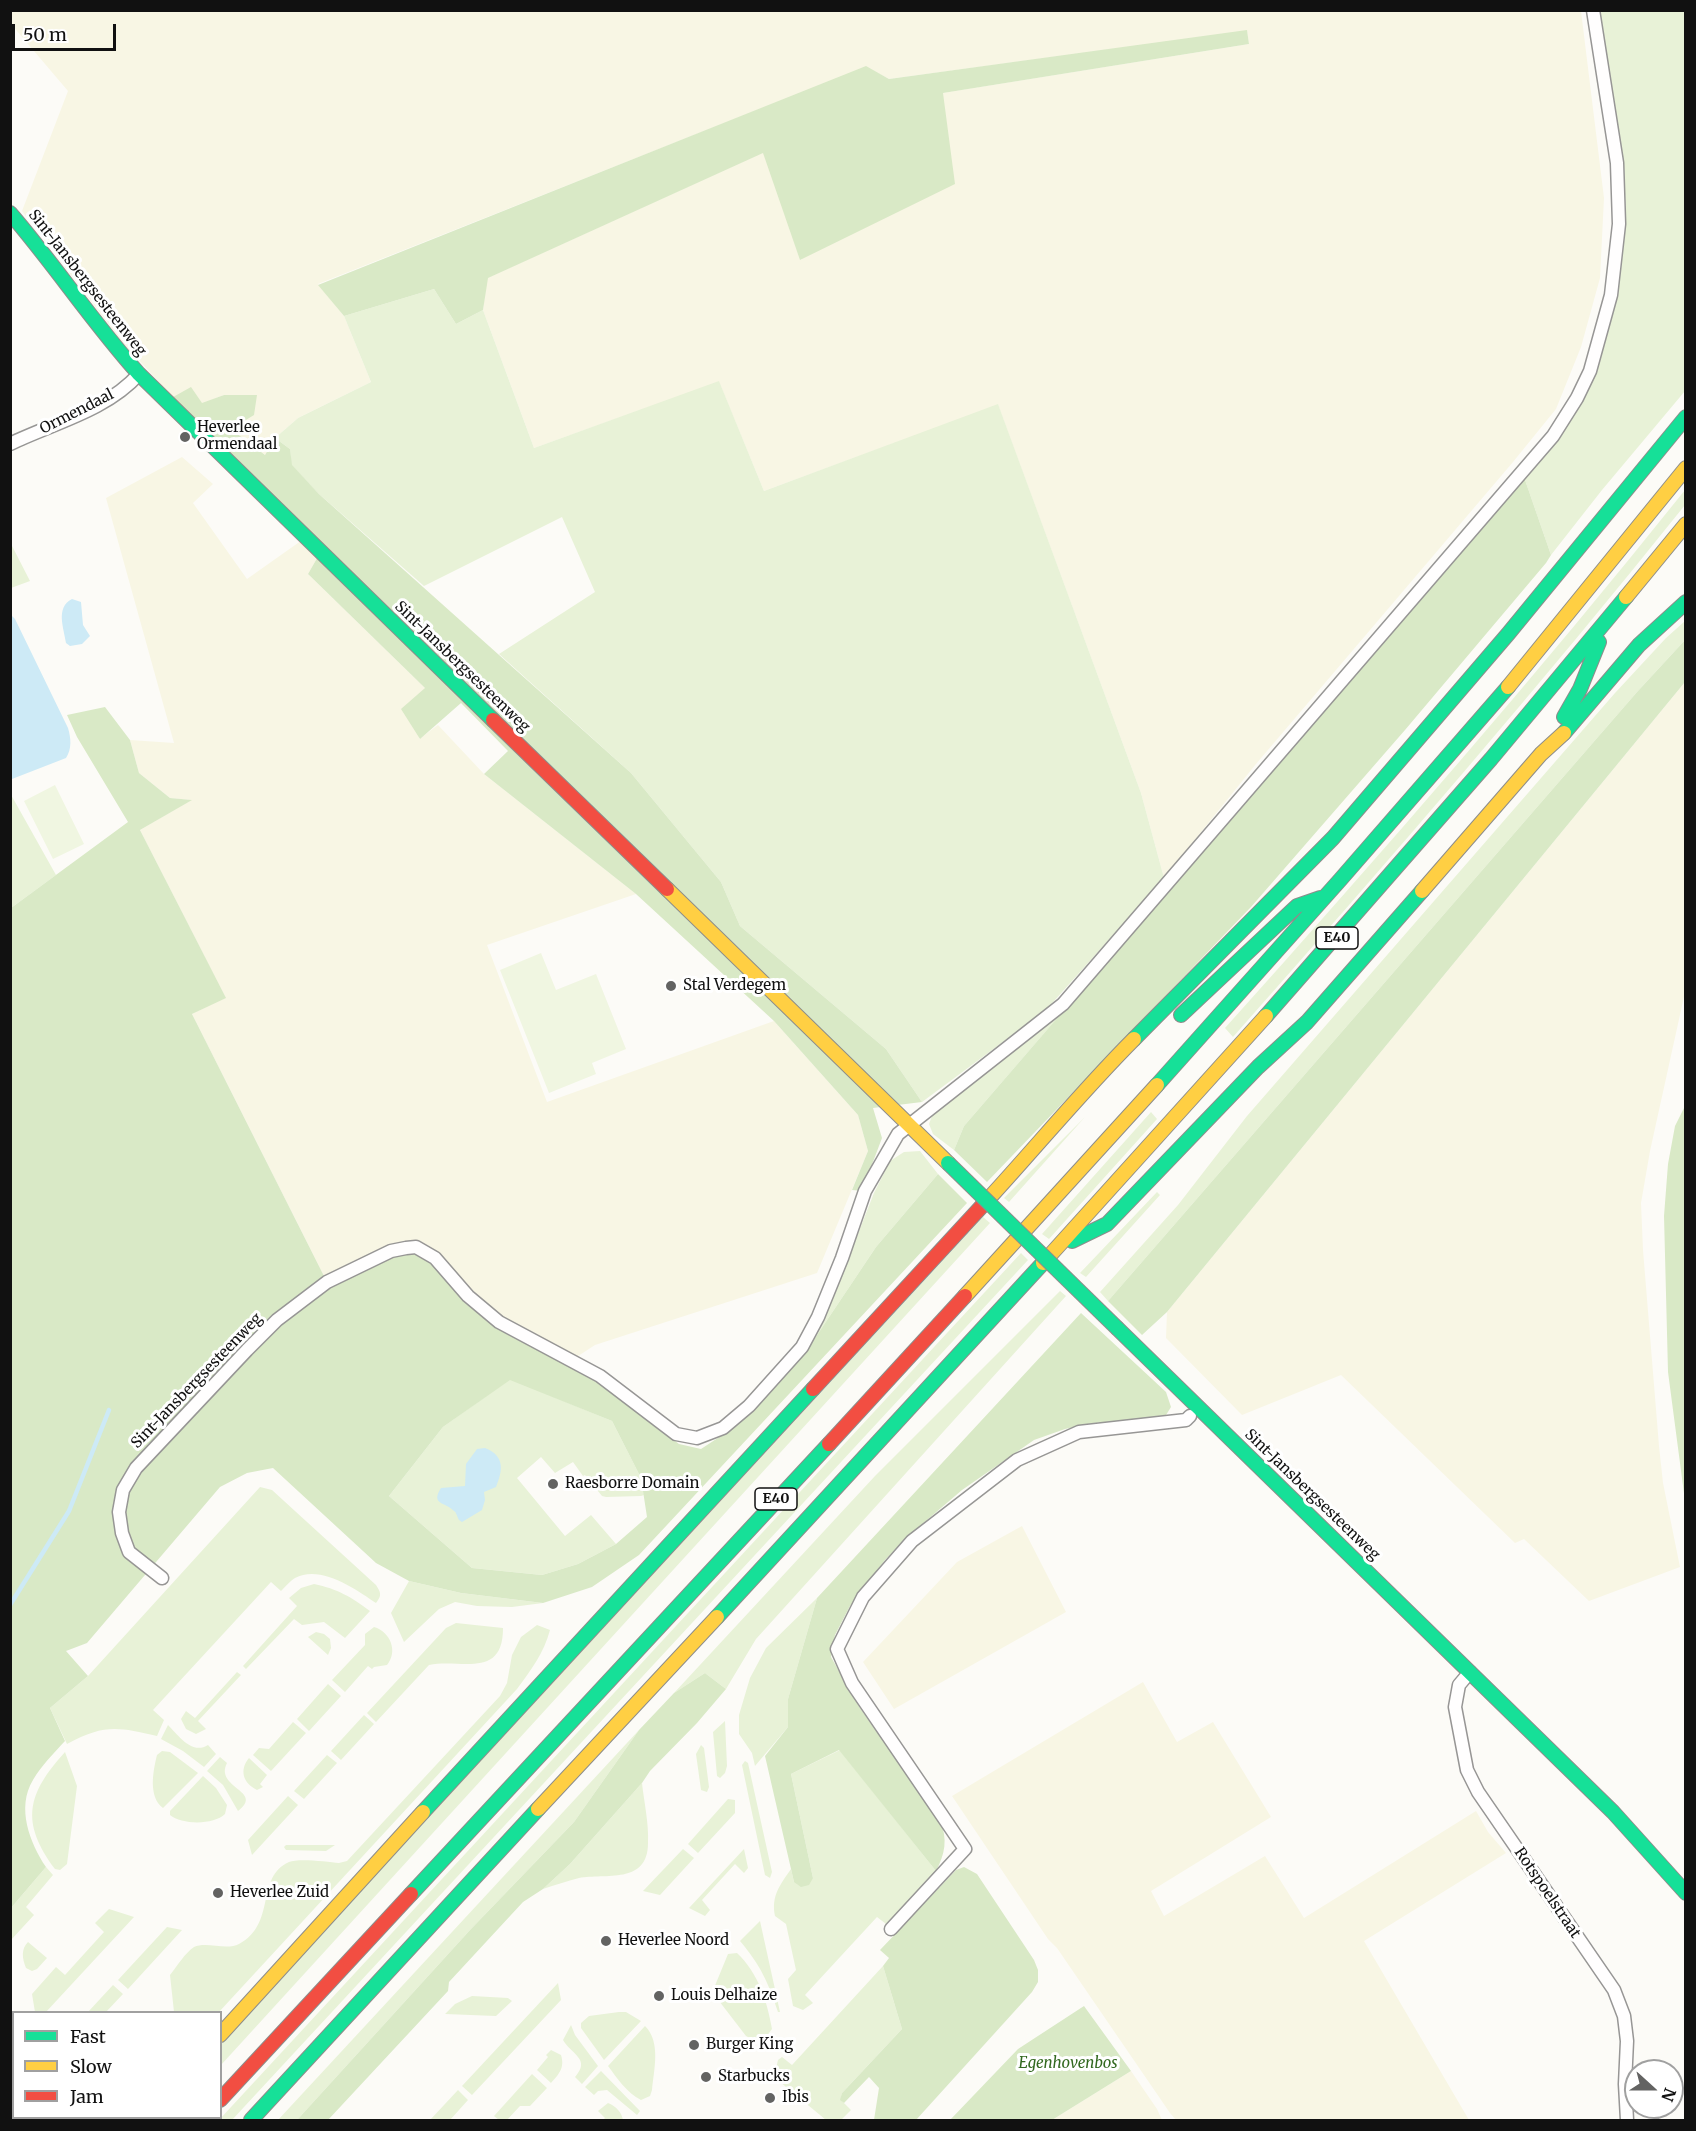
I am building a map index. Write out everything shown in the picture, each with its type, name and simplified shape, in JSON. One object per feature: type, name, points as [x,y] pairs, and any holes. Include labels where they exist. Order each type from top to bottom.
[{"type":"main road","name":"Sint-Jansbergsesteenweg","points":[[11,213],[58,271],[103,334],[139,374],[1613,1812],[1686,1893]]},
{"type":"main road","points":[[222,2033],[315,1928],[1020,1165],[1102,1071],[1333,838],[1501,643],[1686,417]]},
{"type":"main road","name":"E40","points":[[222,2098],[1032,1222],[1328,895],[1629,541],[1686,468]]},
{"type":"main road","name":"E40","points":[[250,2121],[1060,1247],[1375,896],[1607,622],[1686,524]]},
{"type":"main road","points":[[1060,1247],[1107,1224],[1258,1067],[1307,1022],[1540,754],[1567,730],[1640,645],[1686,602]]},
{"type":"main road","points":[[1540,754],[1580,689],[1607,622]]},
{"type":"main road","points":[[1170,1026],[1296,906],[1328,895]]},
{"type":"main road","points":[[1020,1165],[1127,1066]]},
{"type":"street","points":[[910,1126],[1063,1004],[1546,444],[1577,398],[1590,371],[1611,295],[1619,224],[1617,163],[1593,10]]},
{"type":"street","name":"Ormendaal","points":[[10,444],[79,415],[103,402],[131,383],[139,374]]},
{"type":"street","name":"Sint-Jansbergsesteenweg","points":[[162,1578],[129,1552],[122,1533],[119,1512],[123,1490],[136,1468],[247,1350],[277,1320],[327,1282],[391,1251],[416,1247],[435,1258],[468,1296],[499,1322],[600,1376],[676,1434],[697,1438],[723,1428],[749,1406],[802,1347],[818,1317],[842,1258],[865,1191],[898,1134],[910,1126]]},
{"type":"street","points":[[891,1929],[965,1849],[852,1683],[837,1649],[863,1597],[912,1541],[1017,1460],[1079,1432],[1186,1420],[1190,1416]]},
{"type":"street","name":"Rotspoelstraat","points":[[1470,1672],[1459,1685],[1455,1707],[1467,1770],[1478,1792],[1614,1990],[1624,2016],[1627,2041],[1625,2084],[1627,2121]]},
{"type":"shaded area","points":[[10,11],[1581,11],[1604,198],[1600,278],[1581,347],[1556,409],[1256,764],[1164,878],[1141,793],[998,405],[764,491],[719,382],[534,448],[483,310],[487,278],[764,152],[801,260],[942,93],[1249,44],[1247,31],[889,79],[866,67],[318,284],[344,316],[371,382],[298,418],[275,438],[265,455],[231,429],[224,395],[202,404],[173,397],[123,343],[22,211],[68,91],[11,24]]},
{"type":"shaded area","points":[[182,457],[213,484],[193,503],[247,579],[305,538],[320,553],[308,574],[425,688],[419,739],[438,725],[484,774],[636,894],[487,945],[547,1102],[774,1021],[858,1115],[868,1151],[817,1273],[595,1345],[572,1360],[499,1322],[416,1247],[327,1282],[192,1014],[225,997],[140,830],[191,800],[170,798],[139,773],[130,740],[174,743],[106,498]]},
{"type":"shaded area","points":[[1685,682],[1685,992],[1650,1151],[1641,1203],[1659,1446],[1663,1483],[1680,1567],[1589,1601],[1524,1539],[1515,1543],[1341,1375],[1242,1415],[1166,1338],[1167,1312]]},
{"type":"shaded area","points":[[1022,1526],[1066,1612],[894,1709],[863,1662],[957,1562]]},
{"type":"shaded area","points":[[1143,1682],[1177,1742],[1213,1722],[1271,1817],[1151,1891],[1164,1916],[1265,1856],[1304,1918],[1476,1811],[1488,1832],[1506,1853],[1364,1941],[1469,2120],[1176,2120],[1170,2113],[1057,1948],[1048,1939],[952,1796]]},
{"type":"shaded area","points":[[1131,2071],[1162,2120],[1052,2120]]},
{"type":"green space","points":[[1600,11],[1685,11],[1685,391],[1551,555],[1524,477],[1580,404],[1595,369],[1616,298],[1626,220],[1624,165]]},
{"type":"green space","points":[[1247,30],[1249,44],[943,93],[955,184],[800,260],[763,153],[488,278],[483,310],[456,324],[434,289],[344,316],[318,285],[866,66],[889,79]]},
{"type":"green space","points":[[434,289],[456,324],[483,310],[534,448],[719,381],[764,491],[998,404],[1141,793],[1164,878],[1046,1010],[922,1102],[886,1049],[740,926],[721,882],[631,773],[499,654],[595,592],[562,517],[424,586],[319,494],[291,465],[290,449],[275,438],[298,418],[371,382],[344,316]]},
{"type":"green space","points":[[191,387],[202,403],[224,395],[257,395],[254,415],[231,429],[265,455],[275,438],[290,449],[292,465],[319,494],[631,773],[721,882],[740,926],[886,1049],[922,1102],[873,1108],[882,1138],[862,1191],[852,1190],[868,1151],[858,1115],[774,1021],[636,894],[484,774],[508,751],[461,703],[420,739],[401,709],[425,688],[308,574],[320,553],[166,401]]},
{"type":"green space","points":[[1524,477],[1551,555],[1546,563],[1251,907],[987,1182],[954,1150],[964,1126]]},
{"type":"green space","points":[[1685,490],[1685,505],[1575,640],[1406,839],[1233,1037],[1225,1028],[1459,762]]},
{"type":"green space","points":[[10,542],[30,581],[11,588],[10,588]]},
{"type":"green space","points":[[1685,621],[1685,640],[1637,692],[1108,1301],[1100,1292],[1178,1205],[1247,1116],[1615,693]]},
{"type":"green space","points":[[1685,640],[1685,682],[1167,1312],[1142,1335],[1108,1301],[1637,692]]},
{"type":"green space","points":[[105,707],[130,740],[139,773],[170,798],[192,800],[140,830],[226,998],[192,1014],[327,1282],[328,1289],[402,1253],[412,1253],[431,1263],[464,1302],[495,1327],[604,1386],[679,1444],[701,1449],[733,1428],[807,1350],[876,1247],[938,1174],[967,1203],[639,1555],[592,1587],[543,1603],[461,1593],[409,1581],[376,1563],[273,1468],[247,1473],[220,1487],[87,1643],[66,1651],[88,1676],[50,1708],[65,1741],[33,1780],[28,1791],[25,1814],[30,1836],[46,1867],[11,1908],[11,908],[128,822],[77,737],[67,715]],"holes":[[[510,1380],[612,1421],[641,1478],[647,1517],[616,1544],[578,1564],[542,1575],[472,1568],[389,1496],[443,1427]]]},
{"type":"green space","points":[[55,785],[84,844],[53,859],[24,801]]},
{"type":"green space","points":[[10,793],[56,875],[11,908],[10,908]]},
{"type":"green space","points":[[541,953],[556,990],[596,974],[626,1049],[592,1063],[596,1074],[549,1093],[500,970]]},
{"type":"green space","points":[[1066,1008],[964,1126],[954,1150],[933,1134],[929,1124],[932,1116]]},
{"type":"green space","points":[[1685,1106],[1685,1501],[1668,1372],[1664,1216],[1668,1164],[1675,1126]]},
{"type":"green space","points":[[1151,1112],[1157,1119],[1049,1239],[1042,1234]]},
{"type":"green space","points":[[1085,1117],[1009,1202],[1004,1198]]},
{"type":"green space","points":[[920,1151],[938,1174],[876,1247],[807,1350],[837,1287],[874,1193],[890,1161],[904,1152]]},
{"type":"green space","points":[[1157,1192],[1160,1195],[1086,1277],[1080,1273]]},
{"type":"green space","points":[[983,1217],[990,1223],[222,2064],[222,2041]]},
{"type":"green space","points":[[1021,1253],[1028,1260],[232,2120],[219,2120]]},
{"type":"green space","points":[[1060,1291],[1066,1296],[756,1639],[726,1689],[705,1673],[674,1693],[875,1476]]},
{"type":"green space","points":[[1081,1313],[1166,1392],[1171,1407],[1166,1415],[1153,1420],[1093,1423],[1065,1429],[1034,1440],[962,1490],[906,1538],[885,1560],[850,1606],[835,1635],[831,1657],[860,1708],[940,1821],[945,1840],[942,1859],[936,1871],[839,1750],[791,1774],[813,1878],[809,1885],[801,1887],[794,1882],[765,1756],[788,1727],[788,1699],[817,1598]]},
{"type":"green space","points":[[510,1379],[612,1421],[641,1478],[644,1495],[602,1496],[573,1462],[555,1473],[541,1457],[517,1478],[565,1536],[591,1515],[616,1544],[578,1564],[542,1575],[472,1568],[389,1496],[443,1427]]},
{"type":"green space","points":[[260,1487],[272,1490],[376,1585],[380,1594],[376,1603],[348,1585],[326,1576],[305,1574],[293,1579],[281,1591],[271,1582],[153,1710],[164,1720],[157,1736],[111,1729],[91,1733],[67,1744],[50,1708],[88,1676]]},
{"type":"green space","points":[[409,1581],[461,1593],[543,1603],[512,1607],[477,1606],[455,1602],[439,1609],[404,1642],[391,1613]]},
{"type":"green space","points":[[314,1584],[344,1594],[370,1611],[345,1638],[324,1622],[302,1625],[294,1619],[246,1669],[243,1666],[297,1606],[289,1598],[301,1588]]},
{"type":"green space","points":[[817,1598],[788,1699],[788,1727],[755,1766],[752,1753],[739,1734],[739,1715],[750,1678],[766,1648]]},
{"type":"green space","points":[[456,1623],[503,1628],[501,1644],[496,1655],[488,1661],[478,1663],[429,1665],[376,1722],[367,1713],[446,1628]]},
{"type":"green space","points":[[537,1625],[550,1630],[536,1661],[517,1689],[220,2011],[174,2011],[170,1975],[187,1953],[199,1945],[234,1946],[251,1935],[263,1913],[272,1878],[289,1862],[306,1860],[339,1863],[347,1861],[500,1696],[507,1683],[512,1655],[521,1637]]},
{"type":"green space","points":[[374,1627],[385,1633],[391,1643],[390,1660],[387,1665],[372,1669],[368,1666],[345,1692],[332,1680],[365,1645],[365,1634]]},
{"type":"green space","points":[[316,1632],[330,1639],[331,1648],[328,1655],[308,1637]]},
{"type":"green space","points":[[237,1672],[241,1675],[198,1721],[206,1729],[196,1734],[186,1729],[181,1719],[186,1711],[195,1718]]},
{"type":"green space","points":[[705,1673],[726,1689],[697,1723],[650,1771],[570,1864],[543,1889],[523,1902],[449,1982],[448,1991],[328,2120],[297,2120],[470,1930],[574,1822],[639,1730],[674,1693]]},
{"type":"green space","points":[[328,1684],[341,1696],[309,1731],[297,1719]]},
{"type":"green space","points":[[364,1715],[374,1724],[341,1760],[331,1751]]},
{"type":"green space","points":[[725,1721],[727,1766],[720,1778],[717,1776],[713,1732]]},
{"type":"green space","points":[[293,1722],[306,1733],[271,1771],[253,1755],[259,1748],[269,1749]]},
{"type":"green space","points":[[168,1725],[186,1743],[197,1748],[208,1745],[216,1754],[204,1767],[183,1751],[161,1739]]},
{"type":"green space","points":[[639,1730],[574,1822],[470,1930],[297,2120],[278,2120]]},
{"type":"green space","points":[[701,1745],[704,1748],[709,1787],[707,1792],[701,1790],[696,1754]]},
{"type":"green space","points":[[840,1750],[936,1871],[886,1924],[877,1917],[805,1995],[813,2003],[803,2010],[793,2006],[788,1979],[796,1970],[786,1924],[775,1916],[774,1909],[777,1891],[791,1869],[794,1882],[813,1878],[791,1774]]},
{"type":"green space","points":[[162,1751],[170,1752],[198,1773],[163,1808],[153,1791],[154,1768],[157,1755]]},
{"type":"green space","points":[[65,1752],[77,1786],[67,1864],[60,1870],[55,1869],[36,1837],[33,1809],[42,1781]]},
{"type":"green space","points":[[327,1755],[337,1763],[304,1799],[294,1791]]},
{"type":"green space","points":[[220,1757],[227,1763],[225,1771],[227,1778],[246,1799],[245,1804],[238,1811],[223,1785],[207,1771]]},
{"type":"green space","points":[[249,1758],[267,1775],[260,1784],[263,1787],[257,1790],[248,1784],[243,1772]]},
{"type":"green space","points":[[745,1761],[748,1763],[772,1872],[770,1878],[765,1875],[742,1765]]},
{"type":"green space","points":[[203,1776],[216,1788],[227,1805],[225,1814],[206,1822],[182,1821],[170,1815],[170,1811]]},
{"type":"green space","points":[[642,1783],[648,1843],[646,1856],[641,1865],[623,1874],[579,1878],[543,1889],[570,1864]]},
{"type":"green space","points":[[288,1796],[298,1805],[252,1855],[248,1840]]},
{"type":"green space","points":[[728,1799],[735,1800],[735,1813],[698,1853],[688,1844]]},
{"type":"green space","points":[[286,1845],[335,1845],[326,1851],[286,1850],[284,1847]]},
{"type":"green space","points":[[683,1849],[694,1858],[660,1895],[643,1891]]},
{"type":"green space","points":[[744,1849],[748,1868],[744,1873],[735,1864],[702,1900],[710,1910],[705,1916],[689,1908]]},
{"type":"green space","points":[[46,1867],[53,1875],[26,1907],[34,1915],[11,1940],[11,1908]]},
{"type":"green space","points":[[964,1867],[977,1874],[1034,1960],[1038,1970],[1038,1982],[1032,1992],[916,2120],[874,2120],[879,2088],[869,2077],[844,2103],[840,2100],[842,2093],[902,2029],[883,1966],[889,1958],[880,1950],[956,1870]]},
{"type":"green space","points":[[109,1909],[134,1917],[47,2011],[35,2011],[32,1994],[56,1967],[65,1975],[104,1932],[95,1923]]},
{"type":"green space","points":[[760,1921],[780,2012],[778,2012],[759,1967],[740,1941]]},
{"type":"green space","points":[[167,1927],[182,1930],[128,1989],[118,1980]]},
{"type":"green space","points":[[28,1942],[47,1958],[32,1971],[26,1968],[23,1957],[24,1948]]},
{"type":"green space","points":[[737,1953],[756,1978],[770,2018],[772,2029],[766,2037],[756,2041],[746,2036],[716,1997],[714,1988],[728,1954]]},
{"type":"green space","points":[[883,1966],[902,2029],[842,2093],[841,2100],[851,2110],[841,2120],[826,2120],[774,2077],[778,2060],[782,2057],[792,2065]]},
{"type":"green space","points":[[558,1983],[561,2000],[472,2095],[462,2086]]},
{"type":"green space","points":[[113,1985],[123,1994],[107,2011],[89,2011]]},
{"type":"green space","points":[[472,1996],[508,1998],[512,2001],[496,2016],[445,2014],[455,2004]]},
{"type":"green space","name":"Egenhovenbos","points":[[1084,2006],[1131,2071],[1052,2120],[950,2120],[1018,2049]]},
{"type":"green space","points":[[626,2012],[641,2021],[604,2060],[581,2028],[581,2023],[589,2016]]},
{"type":"green space","points":[[571,2025],[575,2035],[598,2066],[582,2084],[575,2077],[581,2061],[563,2040]]},
{"type":"green space","points":[[645,2026],[653,2040],[655,2065],[650,2096],[641,2100],[627,2089],[608,2066]]},
{"type":"green space","points":[[551,2050],[561,2055],[562,2067],[551,2083],[537,2070]]},
{"type":"green space","points":[[601,2071],[640,2111],[637,2115],[607,2090],[598,2091],[594,2095],[585,2087]]},
{"type":"green space","points":[[532,2074],[547,2088],[530,2106],[520,2106],[507,2120],[499,2120],[494,2116]]},
{"type":"green space","points":[[458,2090],[468,2100],[450,2120],[430,2120]]},
{"type":"green space","points":[[608,2103],[618,2110],[623,2120],[603,2120],[605,2118],[598,2111]]},
{"type":"water","points":[[72,599],[81,602],[83,625],[90,636],[82,644],[70,646],[66,643],[62,613]]},
{"type":"water","points":[[11,615],[15,619],[70,736],[66,758],[12,779]]},
{"type":"water","points":[[485,1448],[496,1455],[501,1464],[498,1481],[496,1487],[484,1492],[485,1500],[482,1510],[462,1522],[451,1508],[438,1500],[438,1494],[441,1488],[465,1486],[466,1464],[477,1449]]},
{"type":"waterway","points":[[10,1605],[69,1511],[109,1410]]},
{"type":"traffic: fast","points":[[10,213],[139,374],[493,720]]},
{"type":"traffic: fast","points":[[1134,1039],[1333,838],[1508,634],[1686,417]]},
{"type":"traffic: fast","points":[[1266,1016],[1491,759],[1626,597]]},
{"type":"traffic: fast","points":[[1564,733],[1639,645],[1686,602]]},
{"type":"traffic: fast","points":[[1564,717],[1580,689],[1599,642]]},
{"type":"traffic: fast","points":[[1157,1085],[1508,687]]},
{"type":"traffic: fast","points":[[1072,1241],[1107,1224],[1258,1067],[1307,1022],[1422,891]]},
{"type":"traffic: fast","points":[[1181,1015],[1297,906],[1320,898]]},
{"type":"traffic: fast","points":[[948,1163],[1118,1329]]},
{"type":"traffic: fast","points":[[717,1617],[1043,1263]]},
{"type":"traffic: fast","points":[[1118,1329],[1613,1812],[1686,1893]]},
{"type":"traffic: fast","points":[[423,1812],[813,1389]]},
{"type":"traffic: fast","points":[[411,1894],[829,1444]]},
{"type":"traffic: fast","points":[[251,2120],[538,1809]]},
{"type":"traffic: slow","points":[[1508,687],[1686,468]]},
{"type":"traffic: slow","points":[[1626,597],[1686,524]]},
{"type":"traffic: slow","points":[[1422,891],[1541,754],[1564,733]]},
{"type":"traffic: slow","points":[[667,889],[948,1163]]},
{"type":"traffic: slow","points":[[1043,1263],[1266,1016]]},
{"type":"traffic: slow","points":[[982,1206],[1134,1039]]},
{"type":"traffic: slow","points":[[965,1296],[1157,1085]]},
{"type":"traffic: slow","points":[[538,1809],[717,1617]]},
{"type":"traffic: slow","points":[[222,2033],[423,1812]]},
{"type":"traffic: jam","points":[[493,720],[667,889]]},
{"type":"traffic: jam","points":[[813,1389],[982,1206]]},
{"type":"traffic: jam","points":[[829,1444],[965,1296]]},
{"type":"traffic: jam","points":[[222,2098],[411,1894]]},
{"type":"place","name":"Heverlee Ormendaal","points":[[185,437]]},
{"type":"place","name":"Stal Verdegem","points":[[671,986]]},
{"type":"place","name":"Raesborre Domain","points":[[553,1484]]},
{"type":"place","name":"Heverlee Zuid","points":[[218,1893]]},
{"type":"place","name":"Heverlee Noord","points":[[606,1941]]},
{"type":"place","name":"Louis Delhaize","points":[[659,1996]]},
{"type":"place","name":"Burger King","points":[[694,2045]]},
{"type":"place","name":"Starbucks","points":[[706,2077]]},
{"type":"place","name":"Ibis","points":[[770,2098]]}]
